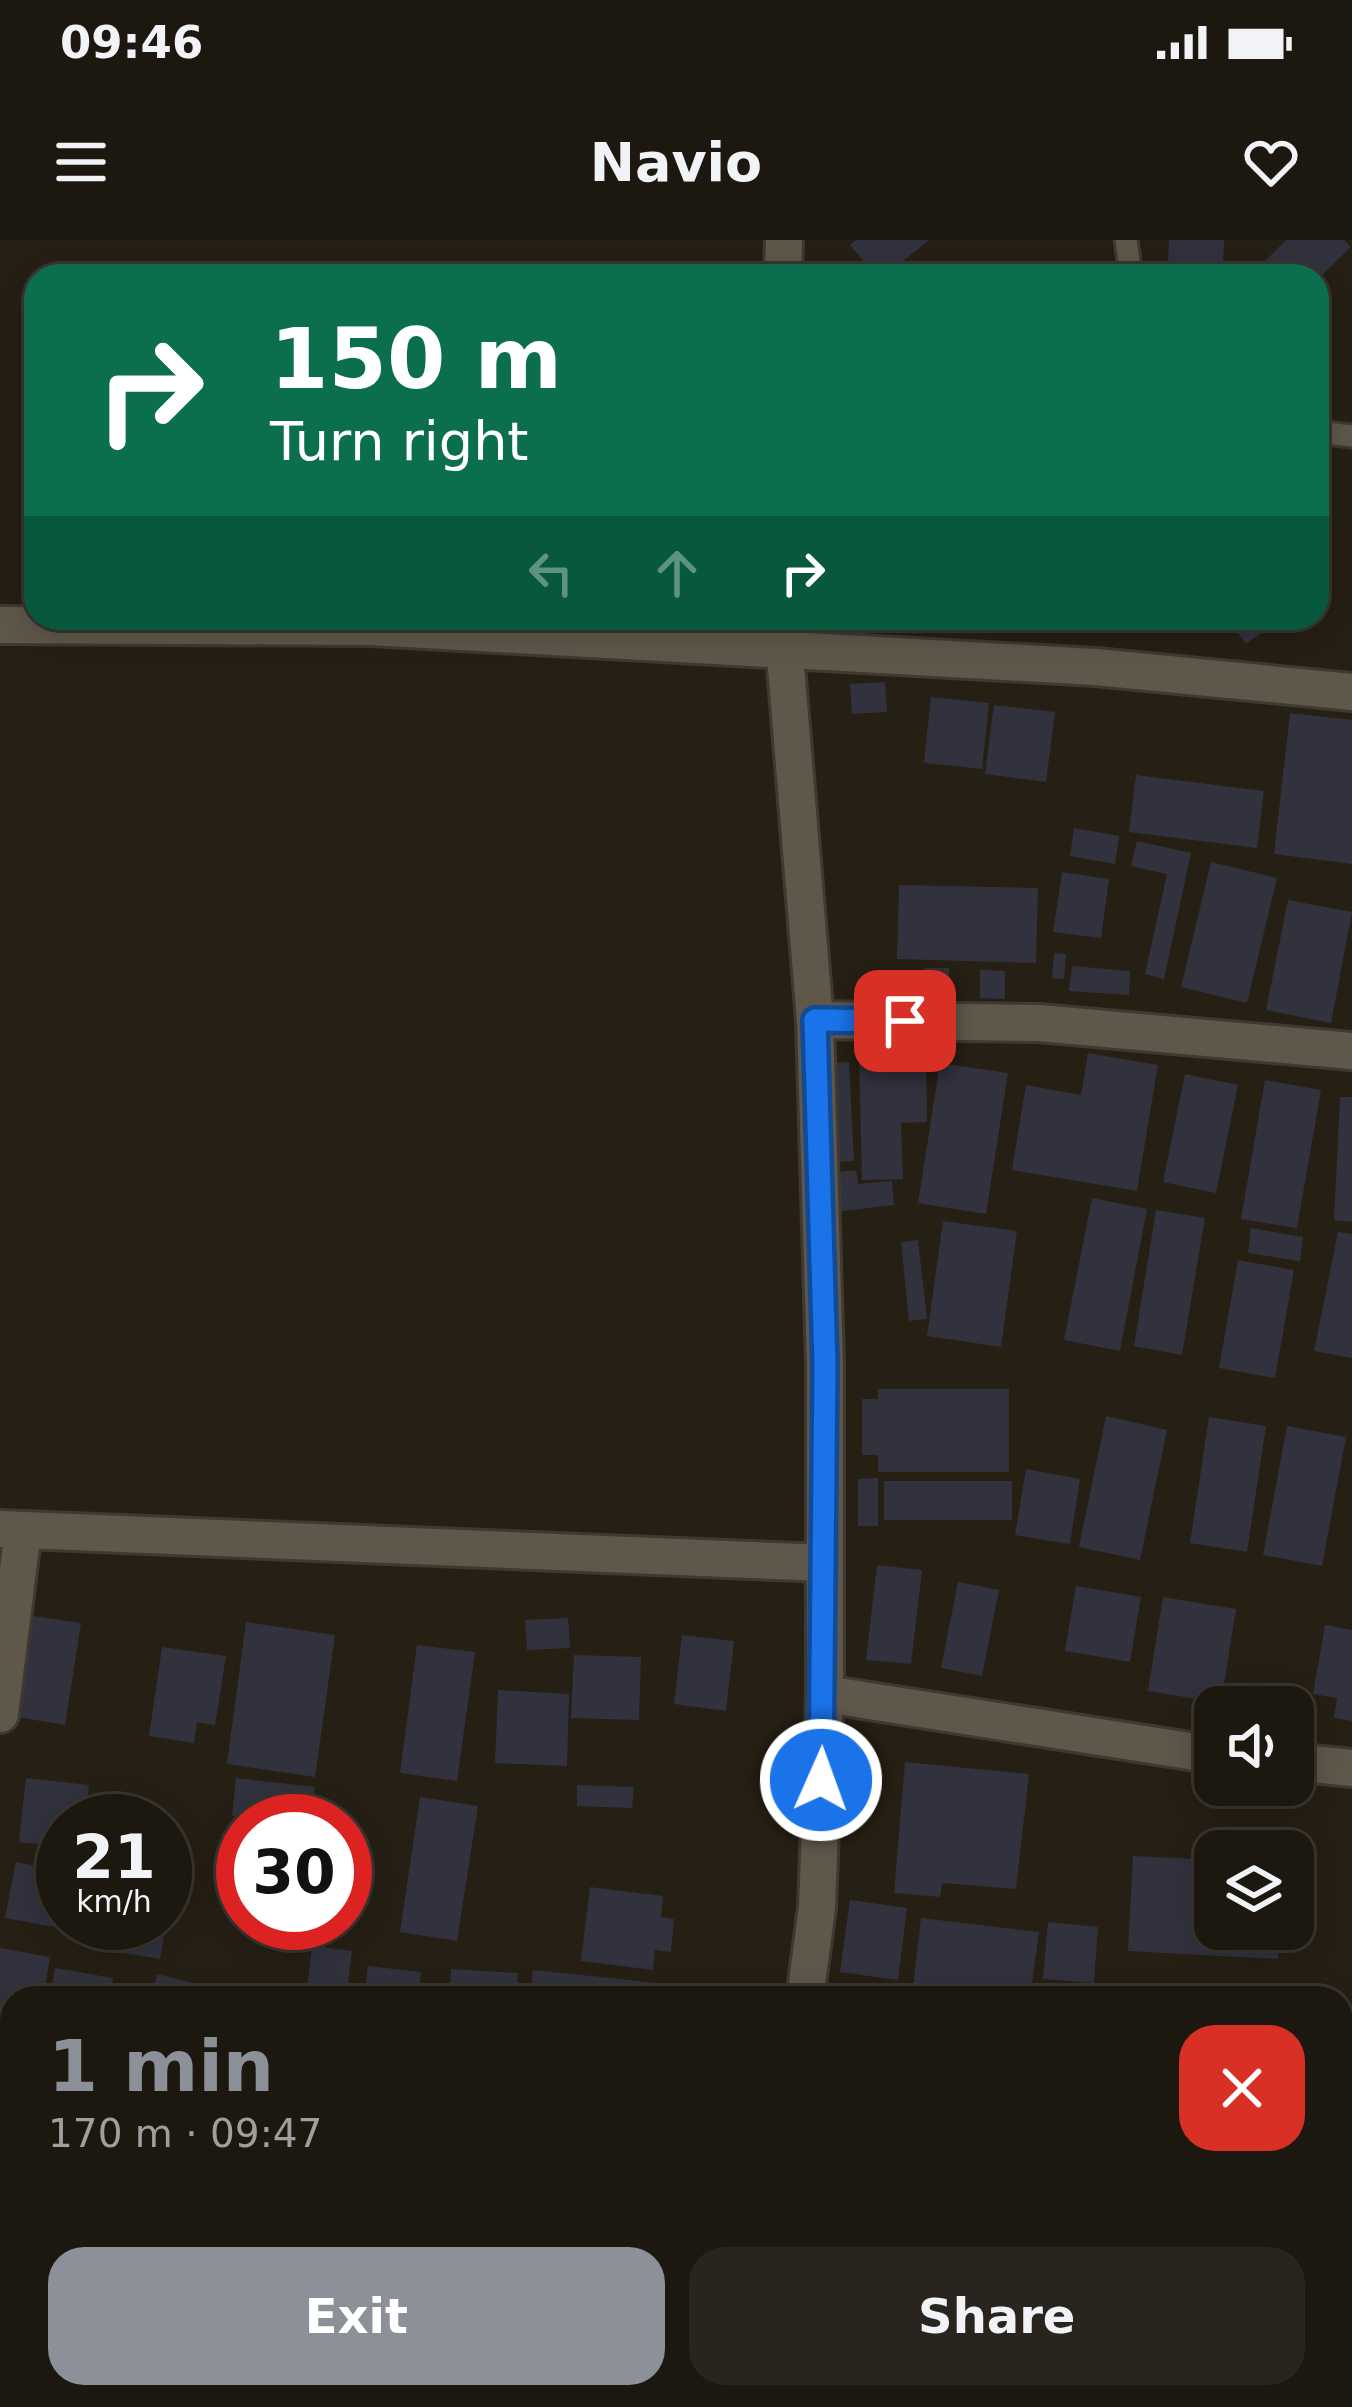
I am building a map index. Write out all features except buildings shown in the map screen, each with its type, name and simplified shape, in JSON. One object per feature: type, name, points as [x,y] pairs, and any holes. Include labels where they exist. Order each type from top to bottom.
[{"type":"street","points":[[547,630],[782,634],[1352,692]]},
{"type":"street","points":[[782,634],[815,1020],[825,1365],[824,1694],[817,1909],[807,1986]]},
{"type":"street","points":[[815,1020],[1039,1023],[1352,1051]]},
{"type":"street","points":[[0,1714],[11,1529],[825,1563]]},
{"type":"street","points":[[824,1694],[1194,1752]]},
{"type":"street","points":[[1314,1764],[1352,1768]]},
{"type":"route","points":[[821,1780],[825,1365],[815,1020],[905,1021]]}]
